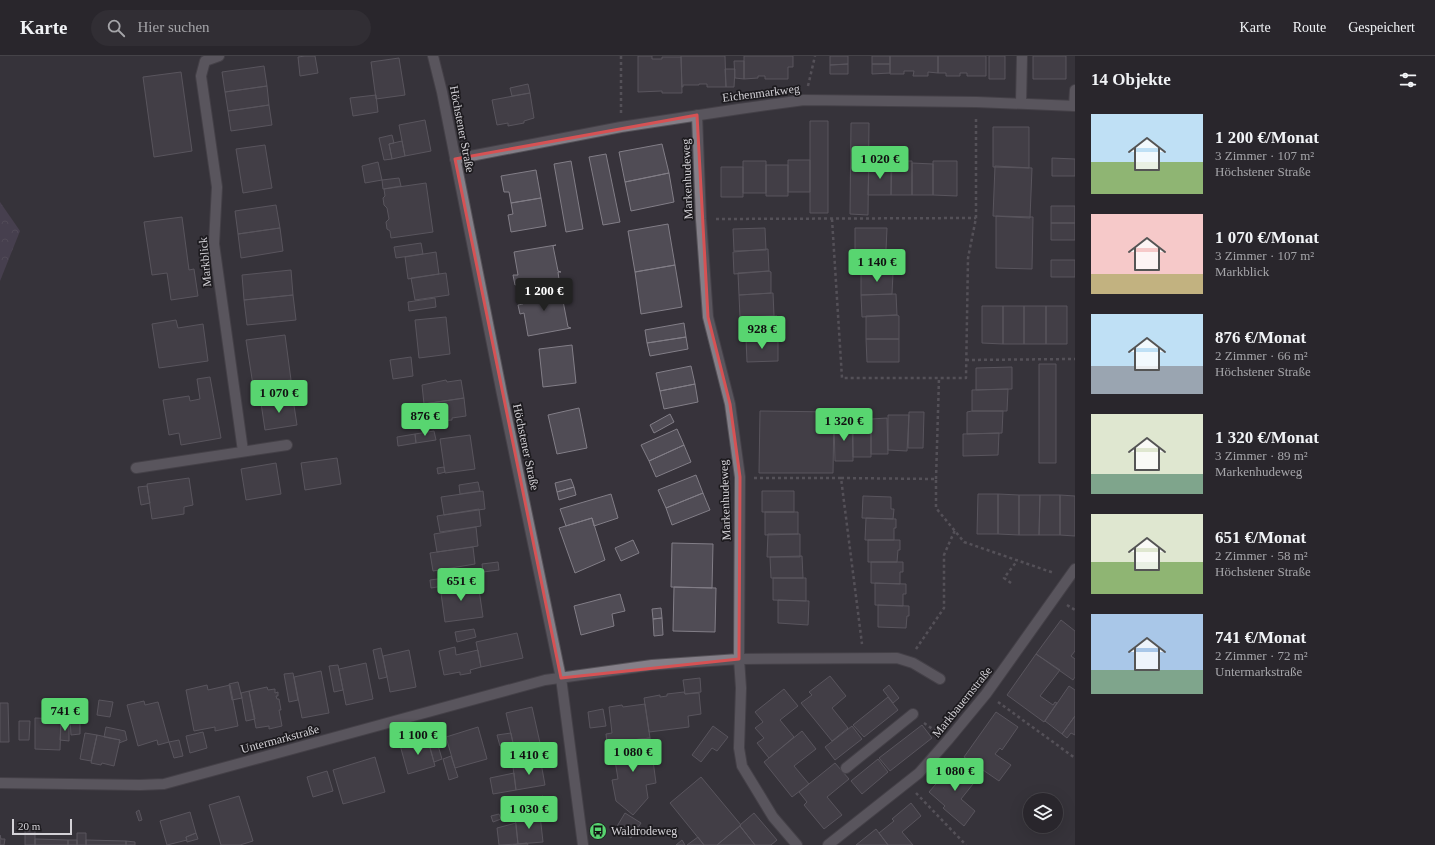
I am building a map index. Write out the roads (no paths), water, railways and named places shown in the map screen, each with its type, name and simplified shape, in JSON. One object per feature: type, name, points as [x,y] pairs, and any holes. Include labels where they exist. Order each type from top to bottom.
[{"type":"street","name":"Markblick","points":[[219,56],[205,62],[201,76],[216,187],[214,244],[243,451]]},
{"type":"street","name":"Höchstener Straße","points":[[433,56],[442,92],[561,678],[583,845]]},
{"type":"street","points":[[1021,103],[1022,56]]},
{"type":"street","points":[[1075,90],[1075,106]]},
{"type":"street","name":"Eichenmarkweg","points":[[455,159],[622,127],[804,100],[976,102],[1075,106]]},
{"type":"street","name":"Markenhudeweg","points":[[697,115],[701,219],[708,317],[730,404],[740,478],[739,659],[741,688],[739,748],[742,766],[774,816],[797,845]]},
{"type":"street","points":[[136,468],[287,445]]},
{"type":"street","name":"Markbauernstraße","points":[[828,845],[919,772],[948,740],[986,694],[1075,569]]},
{"type":"street","points":[[561,678],[652,666],[739,659],[896,658],[913,663],[940,679]]},
{"type":"street","name":"Untermarkstraße","points":[[0,783],[164,784],[545,680],[561,678]]},
{"type":"street","points":[[846,768],[913,714]]},
{"type":"place","name":"Waldrodeweg","points":[[598,831]]}]
